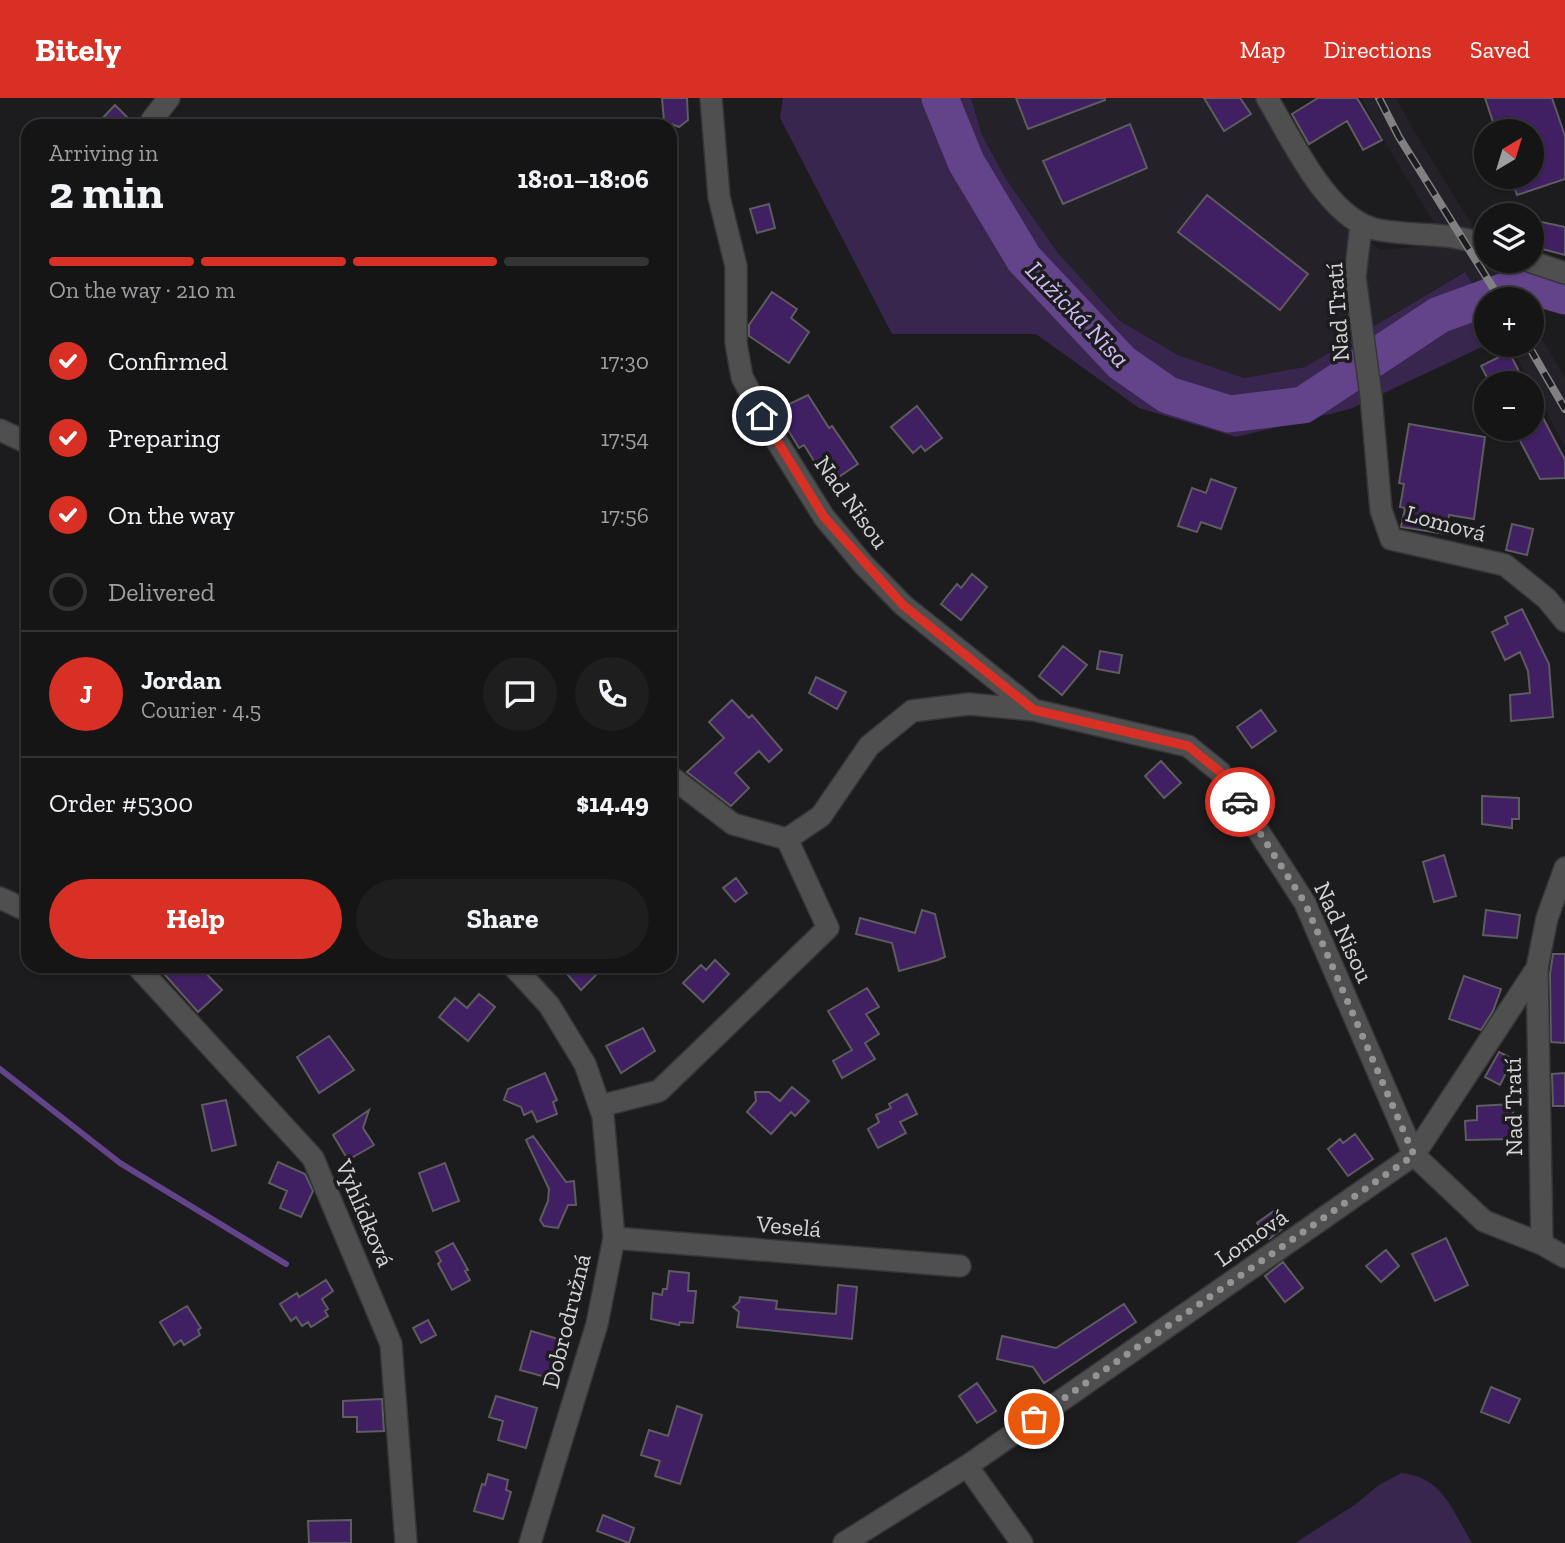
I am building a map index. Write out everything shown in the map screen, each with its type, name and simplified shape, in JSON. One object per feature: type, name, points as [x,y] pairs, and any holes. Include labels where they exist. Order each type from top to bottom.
[{"type":"street","points":[[153,119],[169,98]]},
{"type":"street","name":"Nad Nisou","points":[[711,98],[719,197],[736,266],[736,343],[742,377],[773,435],[824,517],[863,564],[903,605],[1034,710]]},
{"type":"street","points":[[1267,98],[1317,179],[1338,206],[1361,225],[1381,230],[1460,236],[1474,241]]},
{"type":"street","name":"Nad Tratí","points":[[1361,225],[1355,277],[1371,396]]},
{"type":"street","points":[[1544,266],[1565,273]]},
{"type":"street","name":"Lomová","points":[[1371,396],[1381,510],[1391,540],[1505,565],[1547,599],[1565,621]]},
{"type":"street","points":[[0,430],[21,440]]},
{"type":"street","name":"Nad Nisou","points":[[787,839],[821,816],[869,746],[912,711],[969,704],[1034,710],[1188,746],[1220,772],[1305,903],[1414,1155]]},
{"type":"street","points":[[600,1107],[659,1091],[828,928],[787,839],[733,824],[677,781]]},
{"type":"street","name":"Lomová","points":[[844,1543],[967,1466],[1414,1155],[1537,968],[1546,918],[1565,868]]},
{"type":"street","points":[[0,898],[21,908]]},
{"type":"street","name":"Nad Tratí","points":[[1537,968],[1542,1244]]},
{"type":"street","name":"Vyhlídková","points":[[143,973],[313,1158],[391,1344],[406,1543]]},
{"type":"street","name":"Dobrodružná","points":[[519,973],[549,1005],[584,1064],[600,1107],[614,1238],[597,1324],[530,1543]]},
{"type":"street","points":[[1414,1155],[1484,1221],[1542,1244],[1565,1257]]},
{"type":"street","name":"Veselá","points":[[614,1238],[960,1266]]},
{"type":"street","points":[[967,1466],[1022,1543]]},
{"type":"shaded area","points":[[783,98],[971,98],[982,135],[1006,179],[1058,253],[1120,321],[1178,355],[1244,378],[1305,367],[1465,272],[1474,287],[1474,351],[1350,409],[1236,437],[1139,408],[1036,334],[892,334],[780,118]]},
{"type":"shaded area","points":[[971,98],[1256,98],[1319,204],[1380,250],[1447,244],[1361,98],[1396,98],[1474,228],[1474,273],[1502,273],[1510,287],[1474,287],[1464,272],[1305,367],[1244,378],[1178,355],[1120,321],[1058,253],[1006,179],[982,135]]},
{"type":"shaded area","points":[[1544,342],[1565,378],[1565,447],[1544,408],[1544,371],[1524,371],[1516,357],[1544,357]]},
{"type":"shaded area","points":[[1401,1473],[1427,1481],[1437,1488],[1452,1507],[1472,1543],[1295,1543],[1356,1504],[1379,1485]]},
{"type":"building","points":[[662,98],[687,98],[688,120],[679,127],[677,119],[664,119]]},
{"type":"building","points":[[1016,98],[1105,98],[1105,100],[1028,129]]},
{"type":"building","points":[[1204,98],[1240,98],[1251,114],[1224,131]]},
{"type":"building","points":[[1318,98],[1357,98],[1382,140],[1363,150],[1347,121],[1309,144],[1292,114]]},
{"type":"building","points":[[1485,98],[1552,98],[1565,136],[1565,179],[1544,186],[1544,119],[1492,119]]},
{"type":"building","points":[[115,105],[129,119],[102,119]]},
{"type":"building","points":[[1130,124],[1147,168],[1063,204],[1043,161]]},
{"type":"building","points":[[1515,189],[1535,189],[1517,195]]},
{"type":"building","points":[[1207,195],[1308,274],[1280,310],[1178,232]]},
{"type":"building","points":[[769,204],[775,228],[757,233],[750,209]]},
{"type":"building","points":[[1544,222],[1565,227],[1565,255],[1544,249]]},
{"type":"building","points":[[772,292],[797,309],[791,318],[809,332],[789,363],[749,336],[749,325]]},
{"type":"building","points":[[1499,357],[1512,357],[1519,371],[1484,371],[1481,366]]},
{"type":"building","points":[[808,395],[829,428],[832,426],[858,464],[834,480],[827,468],[821,472],[804,445],[799,448],[782,420],[781,408]]},
{"type":"building","points":[[917,406],[942,438],[925,451],[921,446],[913,453],[891,427]]},
{"type":"building","points":[[1544,420],[1565,460],[1565,478],[1540,479],[1520,441],[1544,441]]},
{"type":"building","points":[[1409,424],[1474,435],[1474,441],[1484,441],[1474,519],[1449,515],[1446,534],[1401,527],[1405,508],[1400,507],[1404,484],[1399,483]]},
{"type":"building","points":[[1211,479],[1236,488],[1221,529],[1201,522],[1197,532],[1178,526],[1192,488],[1206,493]]},
{"type":"building","points":[[1512,524],[1533,529],[1527,555],[1506,550]]},
{"type":"building","points":[[972,574],[987,587],[961,620],[941,604],[957,584],[961,588]]},
{"type":"building","points":[[1522,609],[1549,664],[1553,717],[1511,721],[1510,695],[1530,693],[1528,671],[1520,652],[1505,660],[1492,632],[1508,624],[1505,617]]},
{"type":"building","points":[[1063,646],[1087,665],[1062,695],[1039,676]]},
{"type":"building","points":[[1100,651],[1122,655],[1119,673],[1097,669]]},
{"type":"building","points":[[816,677],[846,692],[837,709],[809,693]]},
{"type":"building","points":[[732,700],[749,718],[752,715],[782,750],[769,762],[759,751],[735,773],[749,788],[731,806],[687,772],[724,738],[709,722]]},
{"type":"building","points":[[1261,710],[1276,731],[1252,748],[1237,727]]},
{"type":"building","points":[[1161,761],[1181,783],[1164,798],[1145,776]]},
{"type":"building","points":[[1482,796],[1519,798],[1519,819],[1512,819],[1512,828],[1482,824]]},
{"type":"building","points":[[1444,855],[1456,896],[1434,902],[1423,862]]},
{"type":"building","points":[[736,878],[747,893],[735,902],[723,888]]},
{"type":"building","points":[[922,910],[935,914],[945,957],[938,960],[899,971],[892,943],[856,934],[860,918],[915,933]]},
{"type":"building","points":[[1486,910],[1520,915],[1517,938],[1483,935]]},
{"type":"building","points":[[1553,954],[1565,954],[1565,1043],[1551,1042],[1550,974]]},
{"type":"building","points":[[715,960],[729,974],[703,1002],[683,983],[701,965],[706,970]]},
{"type":"building","points":[[163,973],[206,973],[222,990],[198,1012]]},
{"type":"building","points":[[566,973],[598,973],[581,990]]},
{"type":"building","points":[[1464,976],[1501,989],[1493,1011],[1481,1030],[1449,1019]]},
{"type":"building","points":[[867,988],[879,1007],[866,1014],[879,1034],[865,1043],[875,1059],[842,1078],[833,1061],[852,1050],[828,1011]]},
{"type":"building","points":[[479,994],[495,1007],[468,1041],[439,1017],[455,998],[467,1008]]},
{"type":"building","points":[[643,1028],[655,1051],[621,1073],[606,1046]]},
{"type":"building","points":[[329,1036],[354,1070],[319,1093],[297,1057]]},
{"type":"building","points":[[1499,1052],[1513,1059],[1500,1085],[1485,1077]]},
{"type":"building","points":[[545,1073],[557,1100],[553,1102],[557,1114],[537,1122],[532,1111],[524,1115],[521,1107],[504,1100],[508,1089]]},
{"type":"building","points":[[1565,1073],[1565,1106],[1553,1106],[1552,1074]]},
{"type":"building","points":[[792,1087],[809,1101],[795,1116],[791,1112],[771,1134],[747,1112],[756,1101],[755,1092],[769,1092],[780,1101]]},
{"type":"building","points":[[907,1094],[917,1114],[900,1122],[906,1133],[878,1148],[868,1129],[879,1122],[876,1115],[891,1108],[889,1104]]},
{"type":"building","points":[[226,1100],[236,1145],[212,1151],[202,1105]]},
{"type":"building","points":[[1513,1104],[1513,1139],[1466,1140],[1465,1121],[1477,1120],[1477,1106]]},
{"type":"building","points":[[369,1110],[363,1128],[374,1145],[348,1160],[333,1135]]},
{"type":"building","points":[[1355,1134],[1373,1159],[1348,1176],[1328,1149],[1340,1139],[1343,1143]]},
{"type":"building","points":[[533,1136],[566,1182],[574,1181],[576,1205],[568,1205],[558,1228],[544,1226],[540,1220],[548,1201],[549,1189],[526,1140]]},
{"type":"building","points":[[278,1162],[305,1174],[313,1191],[301,1217],[280,1208],[287,1191],[269,1183]]},
{"type":"building","points":[[445,1163],[459,1201],[433,1211],[419,1173]]},
{"type":"building","points":[[1275,1210],[1287,1225],[1269,1239],[1257,1223]]},
{"type":"building","points":[[1446,1238],[1468,1285],[1435,1301],[1412,1254]]},
{"type":"building","points":[[453,1243],[468,1270],[465,1271],[470,1280],[452,1290],[438,1264],[441,1261],[436,1252]]},
{"type":"building","points":[[1386,1250],[1399,1266],[1381,1282],[1366,1266]]},
{"type":"building","points":[[1283,1262],[1303,1288],[1285,1302],[1265,1276]]},
{"type":"building","points":[[669,1271],[689,1273],[688,1291],[696,1291],[693,1323],[680,1322],[679,1325],[651,1319],[653,1293],[662,1295],[663,1289],[667,1289]]},
{"type":"building","points":[[326,1280],[333,1291],[322,1299],[328,1309],[325,1311],[328,1316],[311,1327],[308,1322],[302,1326],[296,1317],[291,1321],[280,1304],[297,1293],[299,1297]]},
{"type":"building","points":[[838,1285],[857,1287],[852,1339],[737,1327],[739,1312],[733,1307],[740,1297],[777,1301],[776,1309],[836,1314]]},
{"type":"building","points":[[1124,1304],[1136,1322],[1044,1383],[1033,1367],[997,1359],[1002,1336],[1056,1348]]},
{"type":"building","points":[[187,1306],[201,1328],[198,1330],[200,1335],[184,1345],[181,1340],[174,1345],[160,1322]]},
{"type":"building","points":[[428,1320],[436,1335],[421,1343],[413,1328]]},
{"type":"building","points":[[531,1331],[558,1339],[552,1357],[559,1359],[553,1379],[520,1370]]},
{"type":"building","points":[[977,1383],[996,1411],[977,1423],[959,1396]]},
{"type":"building","points":[[1491,1387],[1520,1399],[1509,1423],[1481,1412]]},
{"type":"building","points":[[496,1396],[537,1408],[526,1448],[498,1440],[503,1421],[489,1417]]},
{"type":"building","points":[[382,1399],[384,1431],[357,1432],[357,1417],[343,1417],[343,1401]]},
{"type":"building","points":[[677,1406],[702,1415],[680,1484],[655,1476],[660,1461],[641,1455],[649,1430],[668,1436]]},
{"type":"building","points":[[488,1474],[508,1480],[506,1490],[511,1492],[503,1519],[474,1511]]},
{"type":"building","points":[[603,1515],[634,1528],[629,1543],[597,1531]]},
{"type":"building","points":[[351,1520],[351,1543],[309,1543],[308,1521]]},
{"type":"waterway","name":"Lužická Nisa","points":[[940,98],[966,162],[1024,259],[1122,363],[1168,395],[1229,414],[1303,405],[1439,315],[1510,289],[1548,291],[1565,296]]},
{"type":"waterway","points":[[0,1069],[120,1163],[286,1264]]},
{"type":"railway","points":[[1379,98],[1399,137],[1493,287]]},
{"type":"railway","points":[[1535,357],[1565,409]]},
{"type":"way so far","points":[[1034,1419],[1414,1155],[1305,903],[1240,802]]},
{"type":"route","points":[[762,416],[824,517],[863,564],[903,605],[1034,710],[1188,746],[1220,772],[1240,802]]}]
